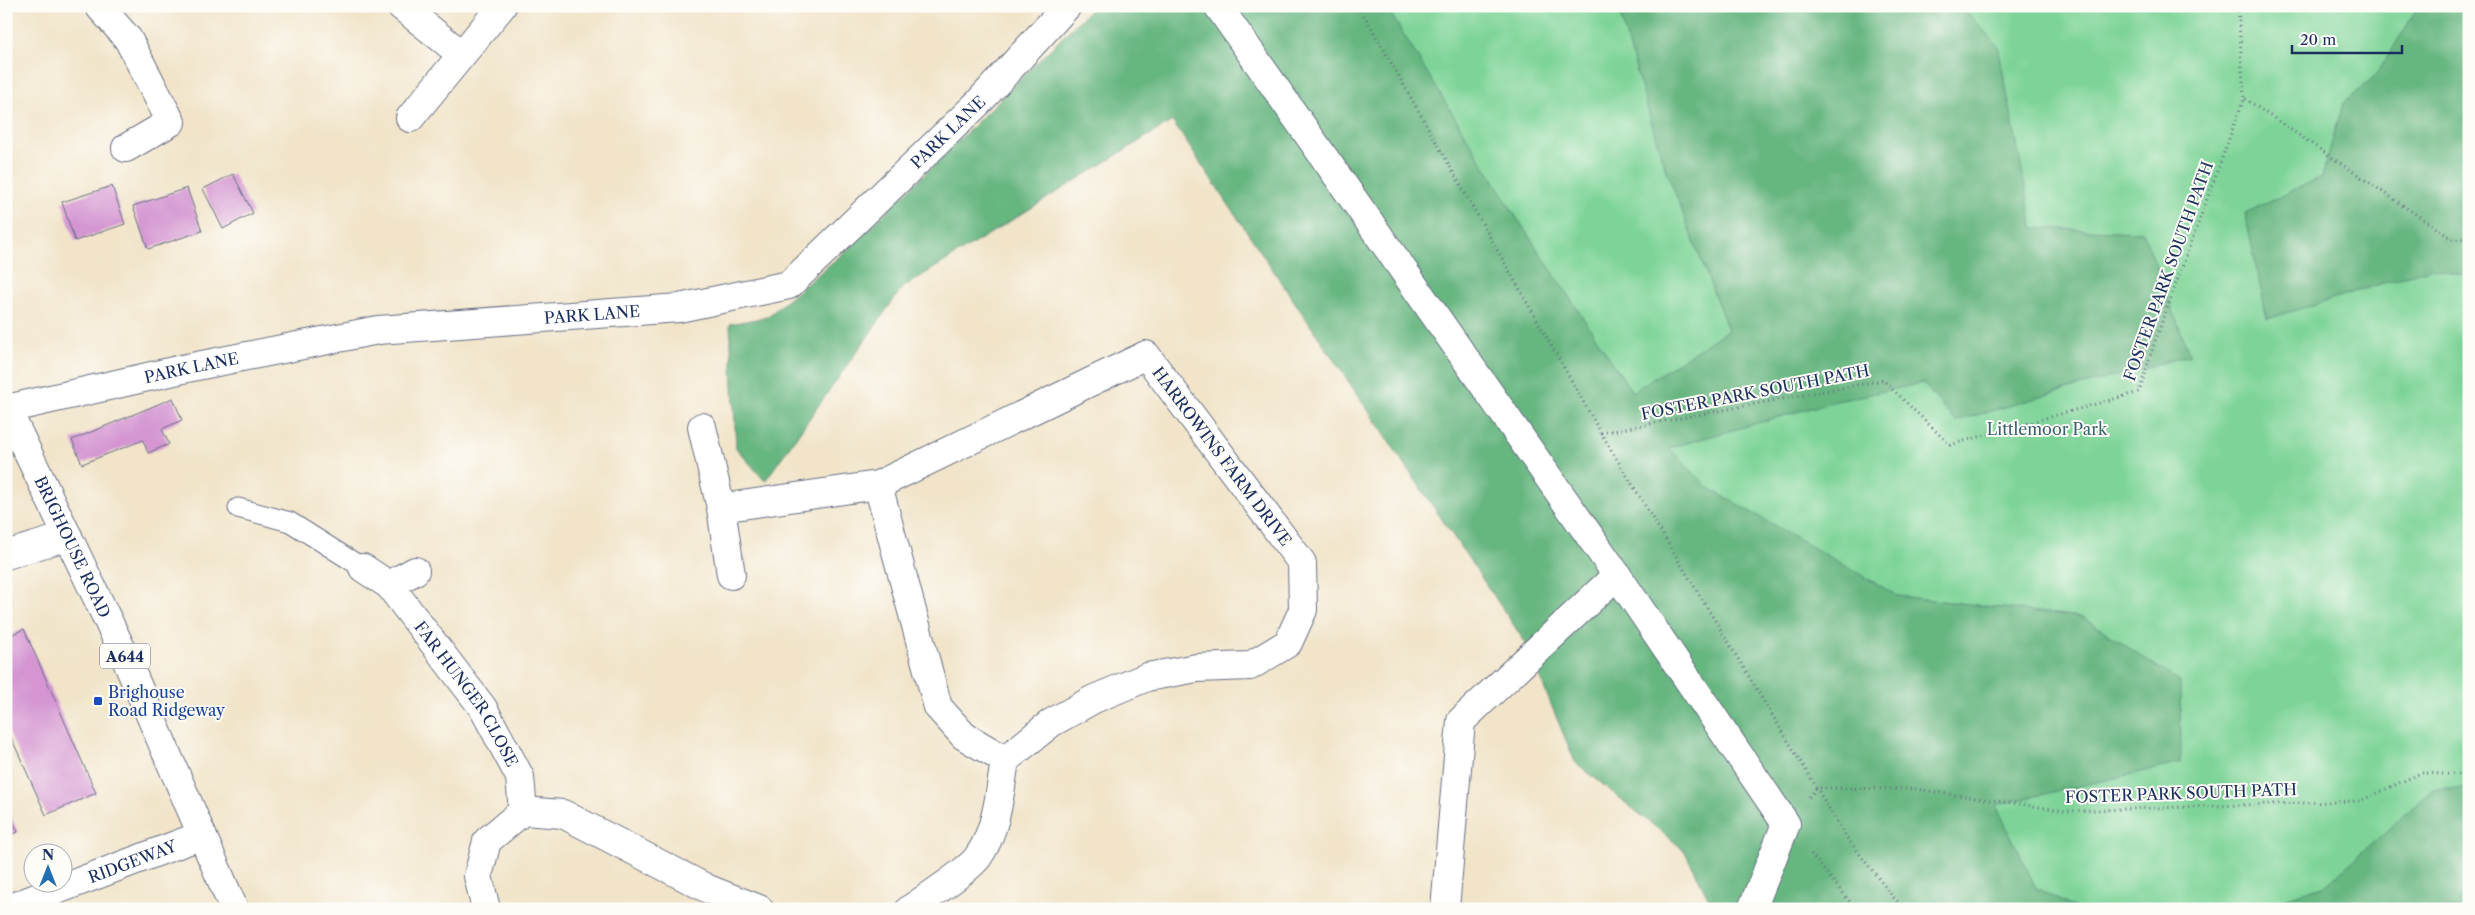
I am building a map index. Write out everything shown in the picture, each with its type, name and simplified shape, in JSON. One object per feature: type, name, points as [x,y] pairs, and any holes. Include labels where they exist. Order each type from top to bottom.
[{"type":"street","points":[[99,6],[128,38],[171,122],[126,148]]},
{"type":"street","points":[[401,6],[461,54]]},
{"type":"street","points":[[410,118],[502,6]]},
{"type":"street","name":"PARK LANE","points":[[7,408],[187,368],[378,330],[679,308],[789,285],[979,102],[1067,6]]},
{"type":"street","points":[[1218,6],[1617,575],[1786,824],[1752,909]]},
{"type":"street","name":"HARROWINS FARM DRIVE","points":[[878,485],[1146,355],[1302,563],[1303,610],[1288,643],[1250,666],[1196,668],[1147,677],[1094,699],[1051,722],[1005,760]]},
{"type":"street","name":"BRIGHOUSE ROAD","points":[[7,408],[122,650],[234,909]]},
{"type":"street","points":[[702,427],[721,508],[731,575]]},
{"type":"street","points":[[721,508],[878,485],[938,707],[964,736],[1005,760],[997,813],[978,858],[929,897],[910,909]]},
{"type":"street","points":[[6,554],[68,536]]},
{"type":"street","name":"FAR HUNGER CLOSE","points":[[363,568],[389,585],[483,708],[520,777],[524,811]]},
{"type":"street","points":[[389,585],[415,572]]},
{"type":"street","points":[[1445,909],[1461,721],[1617,575]]},
{"type":"street","points":[[486,909],[478,876],[487,841],[524,811],[563,814],[708,889],[759,909]]},
{"type":"street","name":"RIDGEWAY","points":[[7,909],[202,835]]},
{"type":"lane","points":[[238,508],[290,522],[363,568]]},
{"type":"path","points":[[1359,6],[1602,433],[1846,838],[1893,897],[1906,909]]},
{"type":"path","points":[[2238,6],[2244,98],[2454,240],[2469,237]]},
{"type":"path","name":"FOSTER PARK SOUTH PATH","points":[[1602,433],[1883,380],[1950,445],[2139,392],[2155,341],[2244,98]]},
{"type":"path","name":"FOSTER PARK SOUTH PATH","points":[[1816,788],[1915,789],[2067,811],[2360,800],[2421,773],[2469,775]]},
{"type":"path","points":[[1816,788],[1786,824],[1856,909]]},
{"type":"green space","points":[[1094,6],[1386,6],[1515,215],[1632,392],[1728,330],[1662,159],[1619,11],[1609,6],[1961,6],[1998,46],[2033,228],[2143,232],[2190,355],[1955,421],[1923,383],[1832,402],[1669,448],[1709,488],[1898,596],[2083,617],[2180,682],[2181,763],[1996,805],[2036,888],[2076,909],[1714,909],[1684,850],[1575,762],[1525,642],[1172,121],[902,288],[765,481],[736,448],[730,324],[767,317],[852,246]]},
{"type":"green space","name":"Littlemoor Park","points":[[1243,6],[2469,6],[2469,909],[1864,909]]},
{"type":"green space","points":[[2419,6],[2469,6],[2469,276],[2432,268],[2267,319],[2245,213],[2322,177],[2343,104],[2377,74]]},
{"type":"green space","points":[[2434,788],[2469,788],[2469,909],[2248,909],[2326,885]]},
{"type":"building","points":[[233,174],[253,213],[223,229],[203,189]]},
{"type":"building","points":[[112,186],[125,224],[75,241],[62,202]]},
{"type":"building","points":[[187,188],[202,231],[148,249],[133,206]]},
{"type":"building","points":[[173,398],[182,420],[162,429],[169,444],[148,453],[143,440],[82,464],[72,440]]},
{"type":"building","points":[[24,629],[96,793],[46,815],[6,726],[6,637]]},
{"type":"building","points":[[6,805],[18,832],[6,837]]},
{"type":"place","name":"Brighouse Road Ridgeway","points":[[98,701]]}]
